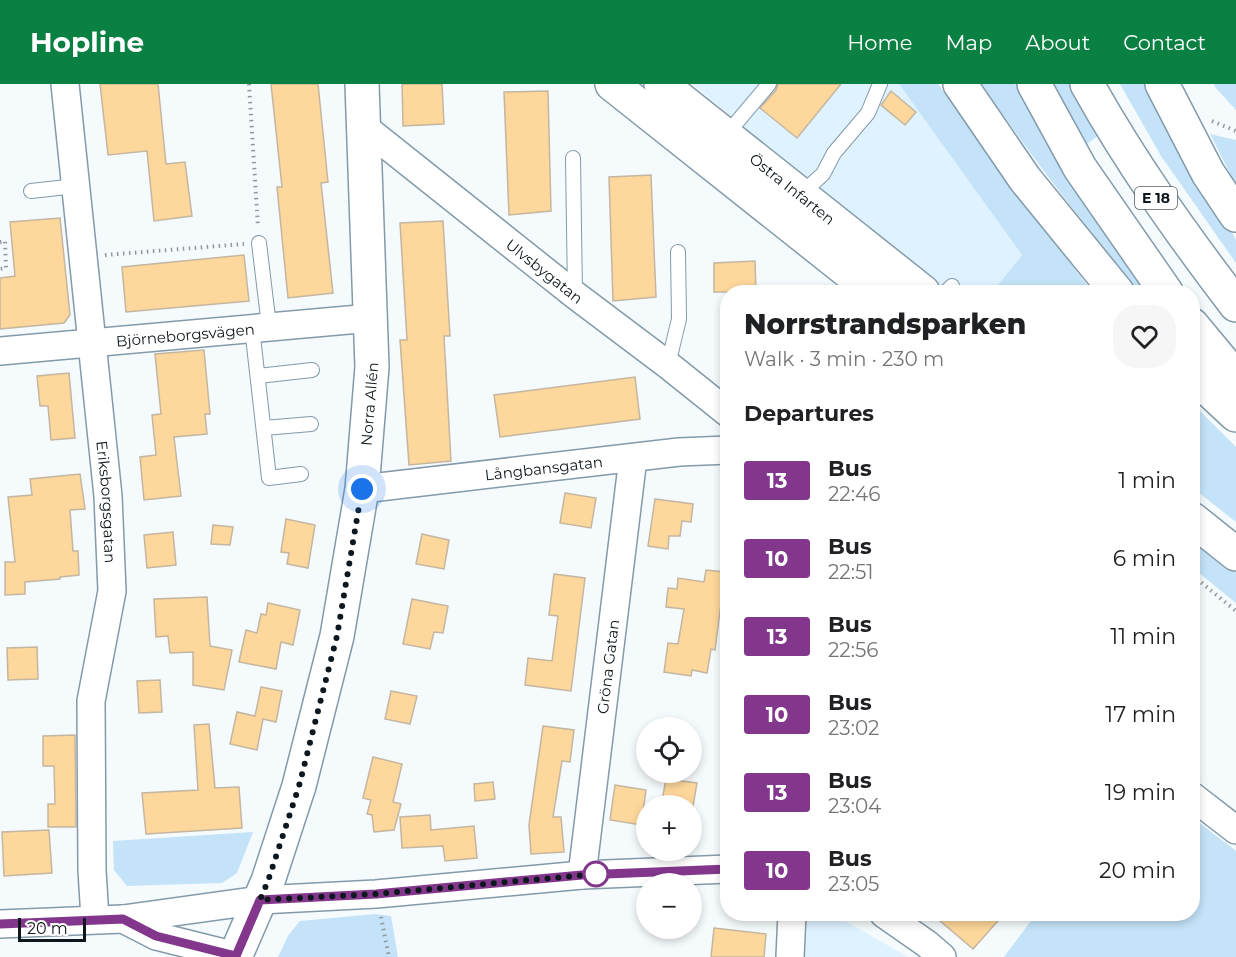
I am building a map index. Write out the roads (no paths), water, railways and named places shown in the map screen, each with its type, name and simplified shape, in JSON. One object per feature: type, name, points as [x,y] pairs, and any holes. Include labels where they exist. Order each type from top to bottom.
[{"type":"main road","name":"Norra Allén","points":[[236,957],[268,881],[299,786],[334,647],[362,489],[372,368],[362,84]]},
{"type":"main road","name":"Östra Infarten","points":[[612,84],[789,206],[931,285]]},
{"type":"main road","name":"Östra Infarten","points":[[661,84],[726,135],[789,206],[867,285]]},
{"type":"main road","points":[[960,84],[1025,179],[1111,285]]},
{"type":"main road","name":"E 18","points":[[1034,84],[1080,168],[1161,285]]},
{"type":"main road","name":"E 18","points":[[1087,84],[1115,134],[1166,212],[1236,305]]},
{"type":"main road","points":[[1162,84],[1208,173],[1236,215]]},
{"type":"main road","points":[[1200,335],[1236,378]]},
{"type":"main road","points":[[1200,381],[1236,415]]},
{"type":"main road","points":[[1200,525],[1236,554]]},
{"type":"street","name":"Eriksborgsgatan","points":[[66,84],[65,133],[76,186],[108,496],[112,591],[91,701],[92,870],[95,919]]},
{"type":"street","name":"Ulvsbygatan","points":[[364,127],[720,407]]},
{"type":"street","name":"Björneborgsvägen","points":[[0,351],[370,318]]},
{"type":"street","name":"Långbansgatan","points":[[362,489],[679,452],[720,450]]},
{"type":"street","name":"Gröna Gatan","points":[[582,875],[633,458]]},
{"type":"street","points":[[1200,802],[1236,831]]},
{"type":"street","points":[[0,924],[123,919],[260,900],[376,894],[582,875],[720,869]]},
{"type":"street","points":[[123,919],[156,936],[236,957]]},
{"type":"street","points":[[790,957],[792,921]]},
{"type":"street","points":[[893,921],[942,957]]},
{"type":"street","points":[[156,936],[179,957]]},
{"type":"lane","points":[[726,135],[769,84]]},
{"type":"lane","points":[[789,206],[823,174],[834,153],[868,113],[880,84]]},
{"type":"lane","points":[[573,158],[575,295]]},
{"type":"lane","points":[[31,191],[76,186]]},
{"type":"lane","points":[[259,243],[261,327],[258,376],[269,478],[301,474]]},
{"type":"lane","points":[[668,365],[679,319],[678,252]]},
{"type":"lane","points":[[258,376],[312,370]]},
{"type":"lane","points":[[264,429],[311,424]]}]
